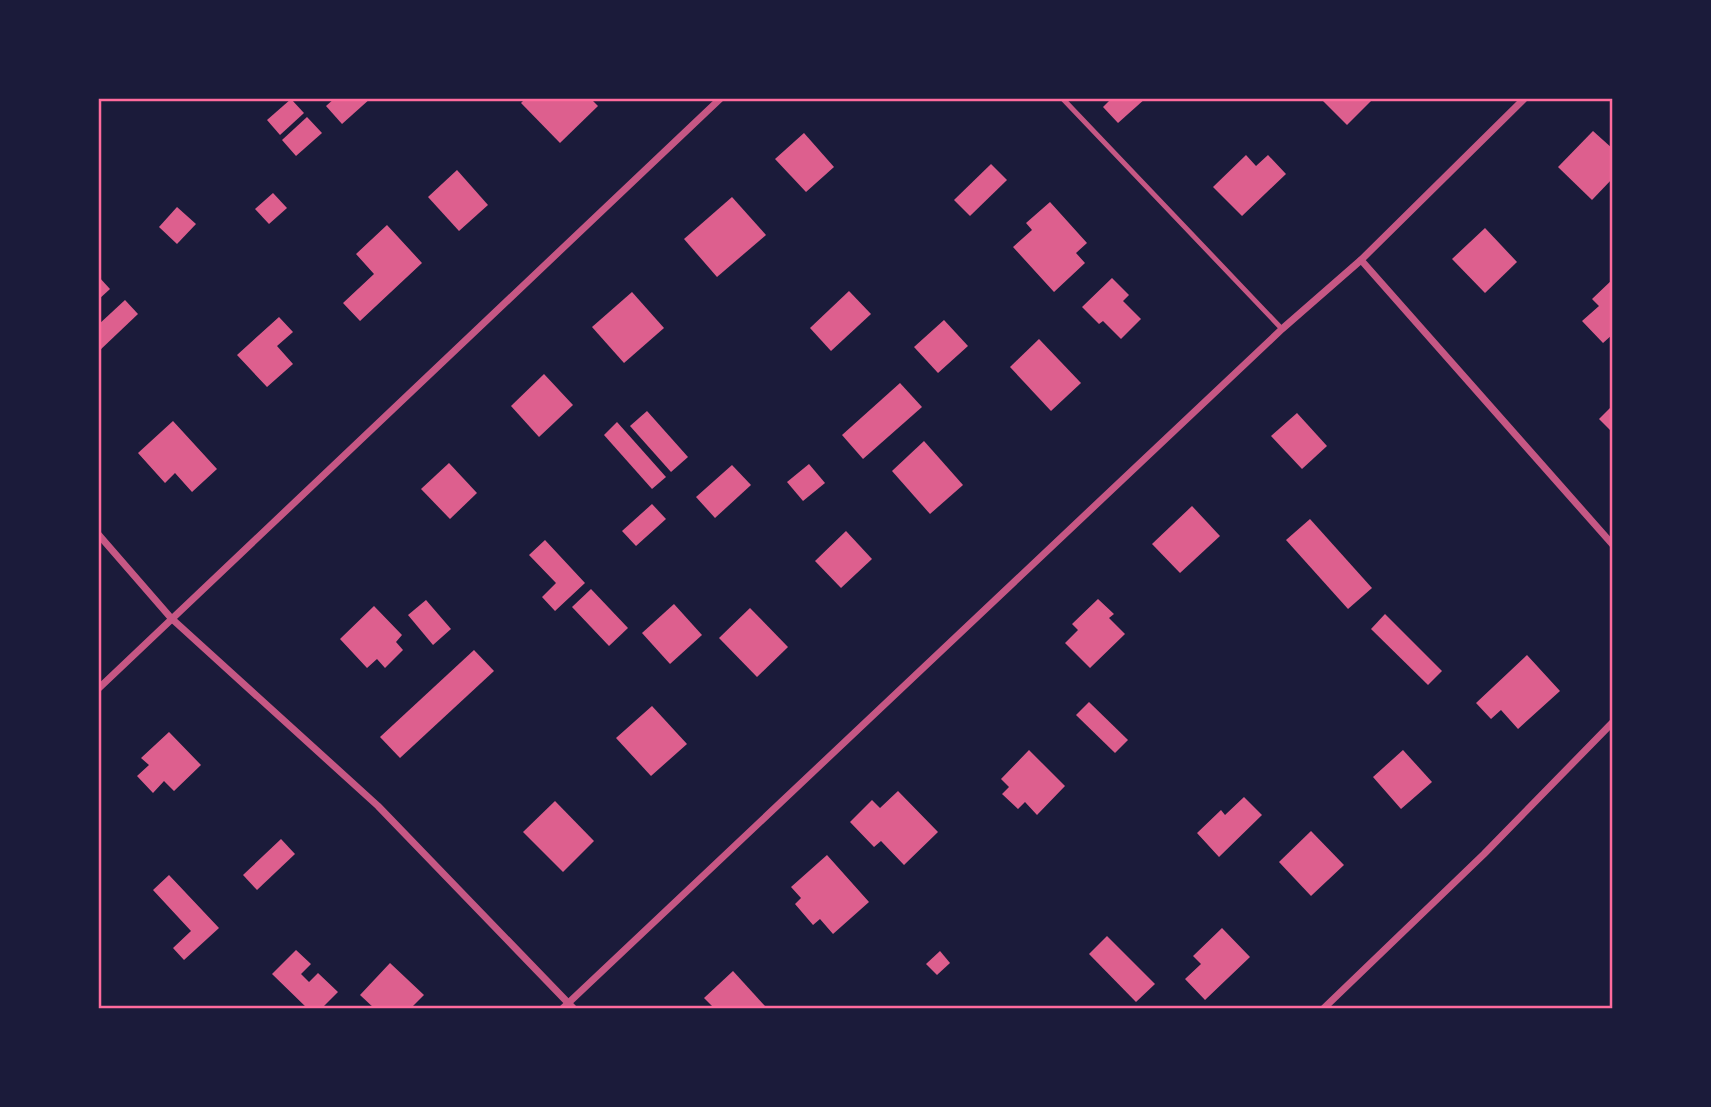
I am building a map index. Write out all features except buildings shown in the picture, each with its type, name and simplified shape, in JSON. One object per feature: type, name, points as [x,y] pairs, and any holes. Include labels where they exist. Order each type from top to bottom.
[{"type":"street","points":[[98,689],[721,98]]},
{"type":"street","points":[[98,534],[171,618],[378,806],[568,1007],[1282,329],[1361,260],[1525,98]]},
{"type":"street","points":[[1361,260],[1613,545]]},
{"type":"street","points":[[1323,1009],[1613,722]]},
{"type":"lane","points":[[1062,98],[1282,329]]}]
